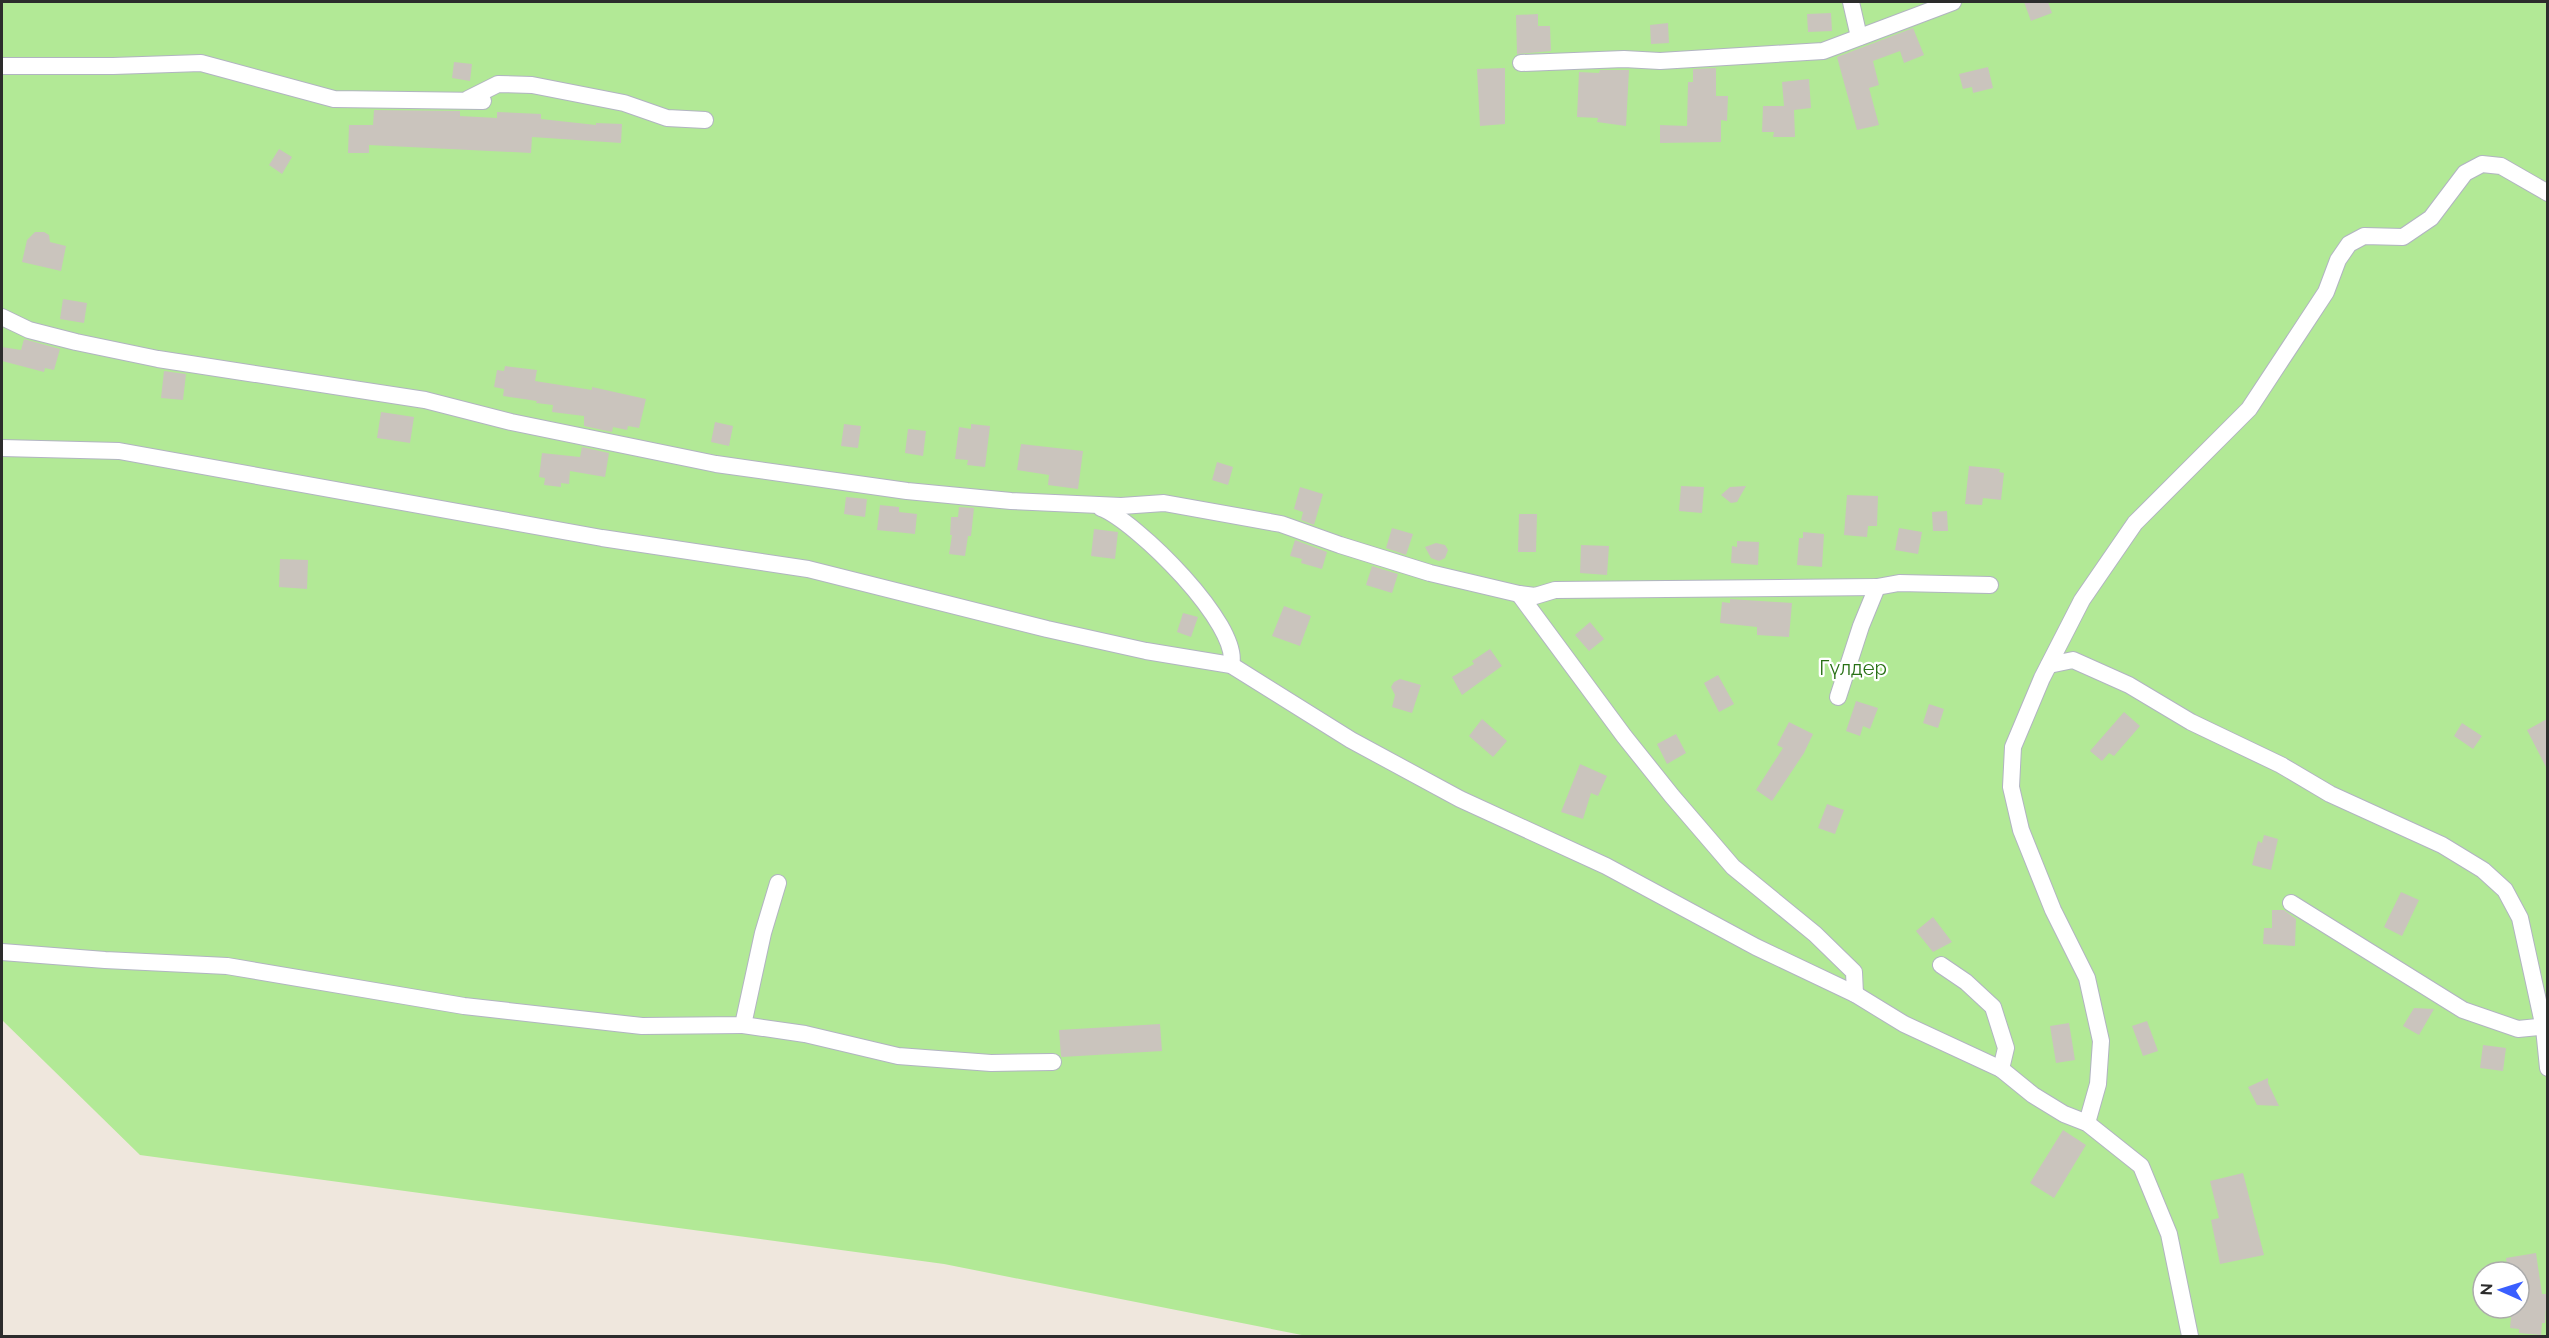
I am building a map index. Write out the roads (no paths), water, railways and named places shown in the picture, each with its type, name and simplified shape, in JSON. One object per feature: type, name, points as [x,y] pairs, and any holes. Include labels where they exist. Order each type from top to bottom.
[{"type":"street","points":[[1851,2],[1859,37]]},
{"type":"street","points":[[1521,63],[1624,59],[1660,61],[1823,51],[1953,2]]},
{"type":"street","points":[[2,66],[201,63],[334,99],[483,100]]},
{"type":"street","points":[[465,101],[498,84],[532,86],[624,103],[667,118],[705,120]]},
{"type":"street","points":[[2087,1123],[2098,1084],[2101,1041],[2087,978],[2049,900],[2021,830],[2011,787],[2013,747],[2049,665],[2082,600],[2135,523],[2249,409],[2326,292],[2338,260],[2349,244],[2364,236],[2403,237],[2431,219],[2465,173],[2482,164],[2501,166],[2547,193]]},
{"type":"street","points":[[2,317],[29,330],[99,347],[158,359],[425,400],[511,422],[716,464],[907,491],[1011,501],[1121,506],[1164,502],[1281,524],[1340,546],[1430,573],[1519,594],[1535,596],[1555,590],[1877,587],[1899,583],[1990,585]]},
{"type":"street","points":[[2,448],[119,451],[591,536],[808,569],[1047,629],[1146,651],[1231,665],[1351,740],[1460,799],[1606,866],[1756,946],[1855,994],[1904,1024],[2001,1069],[2033,1095],[2064,1114],[2087,1123],[2141,1166],[2169,1234],[2190,1336]]},
{"type":"street","points":[[1094,505],[1113,512],[1137,532],[1195,589],[1220,625],[1234,656],[1231,665]]},
{"type":"street","points":[[1838,698],[1861,626],[1877,587]]},
{"type":"street","points":[[1519,594],[1624,736],[1733,867],[1815,934],[1854,972],[1855,994]]},
{"type":"street","points":[[2049,665],[2073,660],[2129,685],[2191,722],[2281,765],[2340,799],[2442,845],[2483,870],[2505,890],[2520,918],[2546,1027],[2547,1068]]},
{"type":"street","points":[[743,1025],[763,933],[778,883]]},
{"type":"street","points":[[2291,903],[2463,1010],[2517,1029],[2546,1027]]},
{"type":"street","points":[[2,952],[227,966],[464,1006],[642,1026],[743,1025],[805,1034],[898,1056],[991,1063],[1053,1062]]},
{"type":"street","points":[[1941,965],[1966,982],[1993,1007],[2006,1048],[2001,1069]]},
{"type":"park label","name":"Гүлдер","points":[[1853,668]]}]
